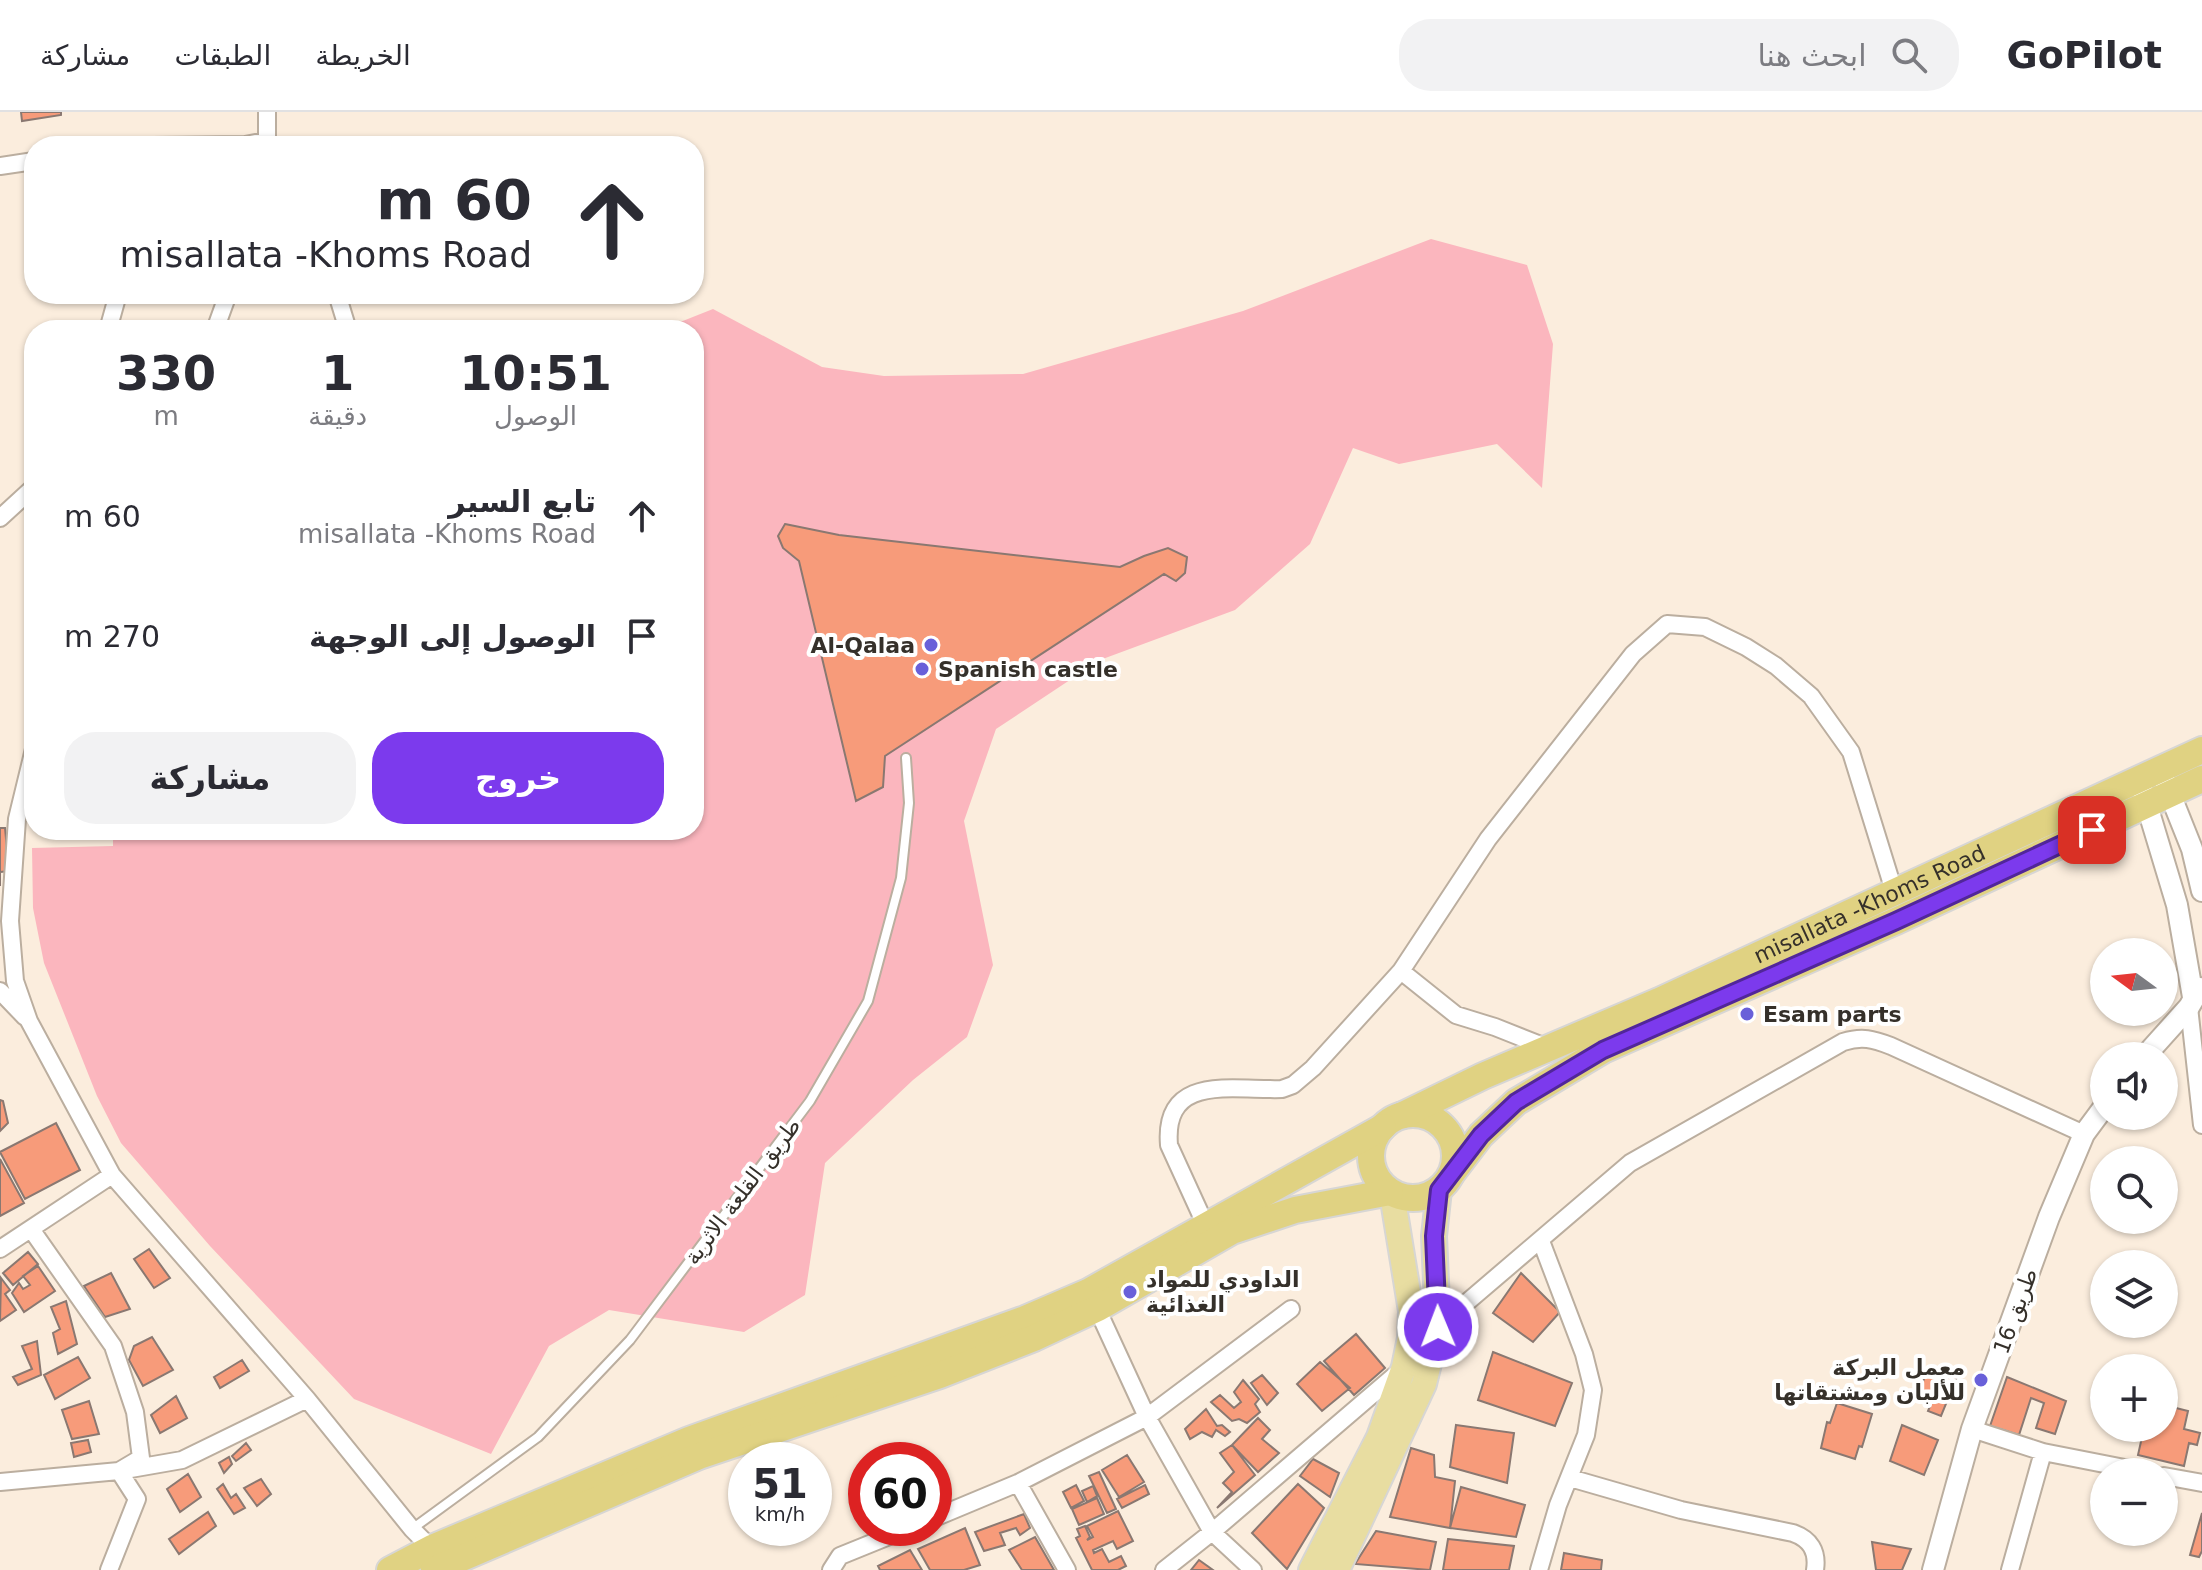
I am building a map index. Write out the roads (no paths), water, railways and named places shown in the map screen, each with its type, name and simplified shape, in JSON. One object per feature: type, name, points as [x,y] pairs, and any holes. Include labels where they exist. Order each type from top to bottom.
[{"type":"highway","name":"misallata -Khoms Road","points":[[1445,1182],[1481,1135],[1516,1102],[1603,1050],[1896,921],[2154,786],[2202,750]]},
{"type":"highway","name":"misallata -Khoms Road","points":[[1093,1300],[1206,1226],[1393,1121],[1548,1048],[1659,1001],[1894,891],[2154,786],[2202,779]]},
{"type":"highway","points":[[390,1570],[437,1561],[699,1456],[940,1375],[1034,1338],[1093,1300],[1242,1227],[1295,1210],[1391,1193],[1416,1199],[1445,1182],[1455,1160],[1454,1147],[1441,1125],[1430,1117],[1417,1114],[1393,1121],[1371,1148],[1374,1173],[1391,1193]]},
{"type":"main road","points":[[1337,1570],[1424,1384],[1438,1327],[1434,1236],[1445,1182]]},
{"type":"main road","points":[[1311,1570],[1379,1437],[1404,1367],[1411,1311],[1391,1193]]},
{"type":"street","points":[[266,136],[267,112]]},
{"type":"street","points":[[0,166],[24,162]]},
{"type":"street","points":[[0,518],[24,496]]},
{"type":"street","points":[[1206,1226],[1169,1145],[1171,1119],[1180,1103],[1192,1092],[1205,1089],[1282,1089],[1293,1085],[1313,1068],[1401,971],[1488,839],[1633,654],[1667,624],[1705,627],[1746,647],[1776,666],[1811,696],[1851,752],[1894,891]]},
{"type":"street","points":[[2154,786],[2192,849],[2202,891]]},
{"type":"street","points":[[2154,786],[2195,996],[2202,1125]]},
{"type":"street","points":[[24,790],[17,819],[10,921],[15,981],[29,1021],[112,1175],[307,1399],[437,1561]]},
{"type":"street","points":[[1401,971],[1456,1015],[1548,1048]]},
{"type":"street","points":[[1,994],[29,1021]]},
{"type":"street","points":[[2157,1042],[2195,996]]},
{"type":"street","points":[[1438,1327],[1630,1163],[1855,1038],[1870,1038],[1891,1046],[2084,1134]]},
{"type":"street","name":"طريق 16","points":[[1933,1570],[1972,1429],[2049,1217],[2090,1126]]},
{"type":"street","points":[[0,1249],[112,1175]]},
{"type":"street","points":[[31,1229],[113,1346],[120,1363],[135,1412],[141,1458],[119,1471]]},
{"type":"street","points":[[1539,1570],[1558,1505],[1586,1435],[1593,1390],[1584,1354],[1541,1241]]},
{"type":"street","points":[[1093,1300],[1147,1417],[1212,1532],[1253,1570]]},
{"type":"street","points":[[952,1510],[1018,1483],[1147,1417],[1291,1309]]},
{"type":"street","points":[[1164,1570],[1404,1367]]},
{"type":"street","points":[[0,1482],[119,1471],[182,1460],[307,1399]]},
{"type":"street","points":[[1972,1429],[2043,1452],[2090,1461]]},
{"type":"street","points":[[2010,1570],[2043,1452]]},
{"type":"street","points":[[109,1570],[137,1499],[119,1471]]},
{"type":"street","points":[[1570,1478],[1681,1510],[1805,1537],[1814,1550],[1815,1570]]},
{"type":"street","points":[[2178,1479],[2202,1483]]},
{"type":"street","points":[[1018,1483],[1067,1570]]},
{"type":"street","points":[[831,1570],[840,1556],[865,1546]]},
{"type":"lane","name":"طريق القلعة الاثرية","points":[[412,1529],[538,1437],[630,1340],[810,1101],[868,1001],[901,878],[909,803],[906,758]]},
{"type":"place","name":"Al-Qalaa","points":[[931,645]]},
{"type":"place","name":"Spanish castle","points":[[922,669]]},
{"type":"place","name":"Esam parts","points":[[1747,1014]]},
{"type":"place","name":"الداودي للمواد الغذائية","points":[[1130,1292]]},
{"type":"place","name":"معمل البركة للألبان ومشتقاتها","points":[[1981,1380]]}]
